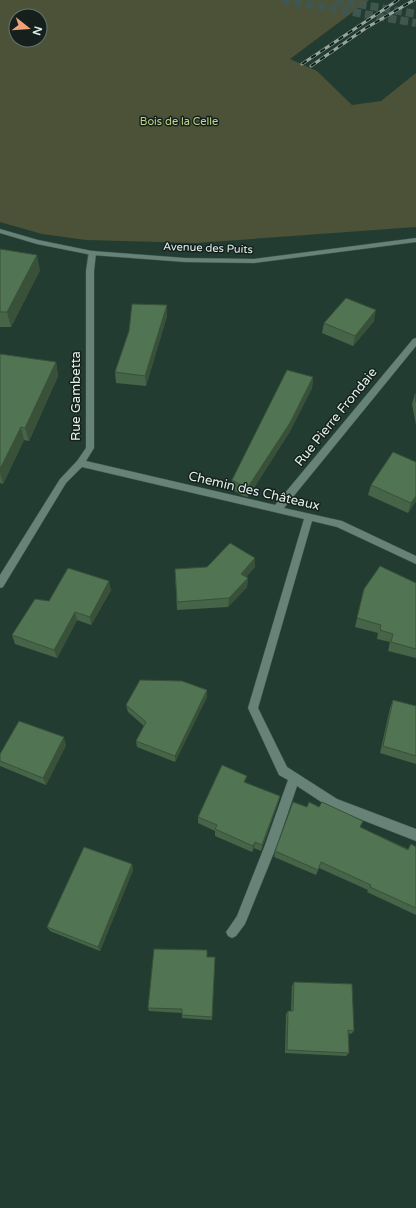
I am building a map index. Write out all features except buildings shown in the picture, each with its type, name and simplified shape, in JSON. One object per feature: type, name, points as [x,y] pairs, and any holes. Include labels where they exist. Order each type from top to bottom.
[{"type":"street","name":"Avenue des Puits","points":[[0,231],[37,242],[92,253],[185,260],[254,261],[416,240]]},
{"type":"street","name":"Rue Gambetta","points":[[0,584],[63,481],[90,448],[89,354],[90,271],[92,253]]},
{"type":"street","name":"Rue Pierre Frondaie","points":[[277,510],[415,344]]},
{"type":"street","name":"Chemin des Châteaux","points":[[80,462],[339,524],[416,560]]},
{"type":"street","points":[[309,517],[253,708],[283,771],[333,803],[416,835]]},
{"type":"street","points":[[232,932],[241,920],[271,845],[294,778]]},
{"type":"green space","name":"Bois de la Celle","points":[[0,0],[369,0],[290,59],[317,71],[352,105],[381,101],[416,73],[416,227],[196,243],[86,240],[42,234],[0,222]]},
{"type":"tunnel","points":[[282,0],[416,23]]},
{"type":"tunnel","points":[[335,0],[416,14]]},
{"type":"railway","points":[[302,64],[398,0]]},
{"type":"railway","points":[[311,66],[366,28],[414,0]]}]
